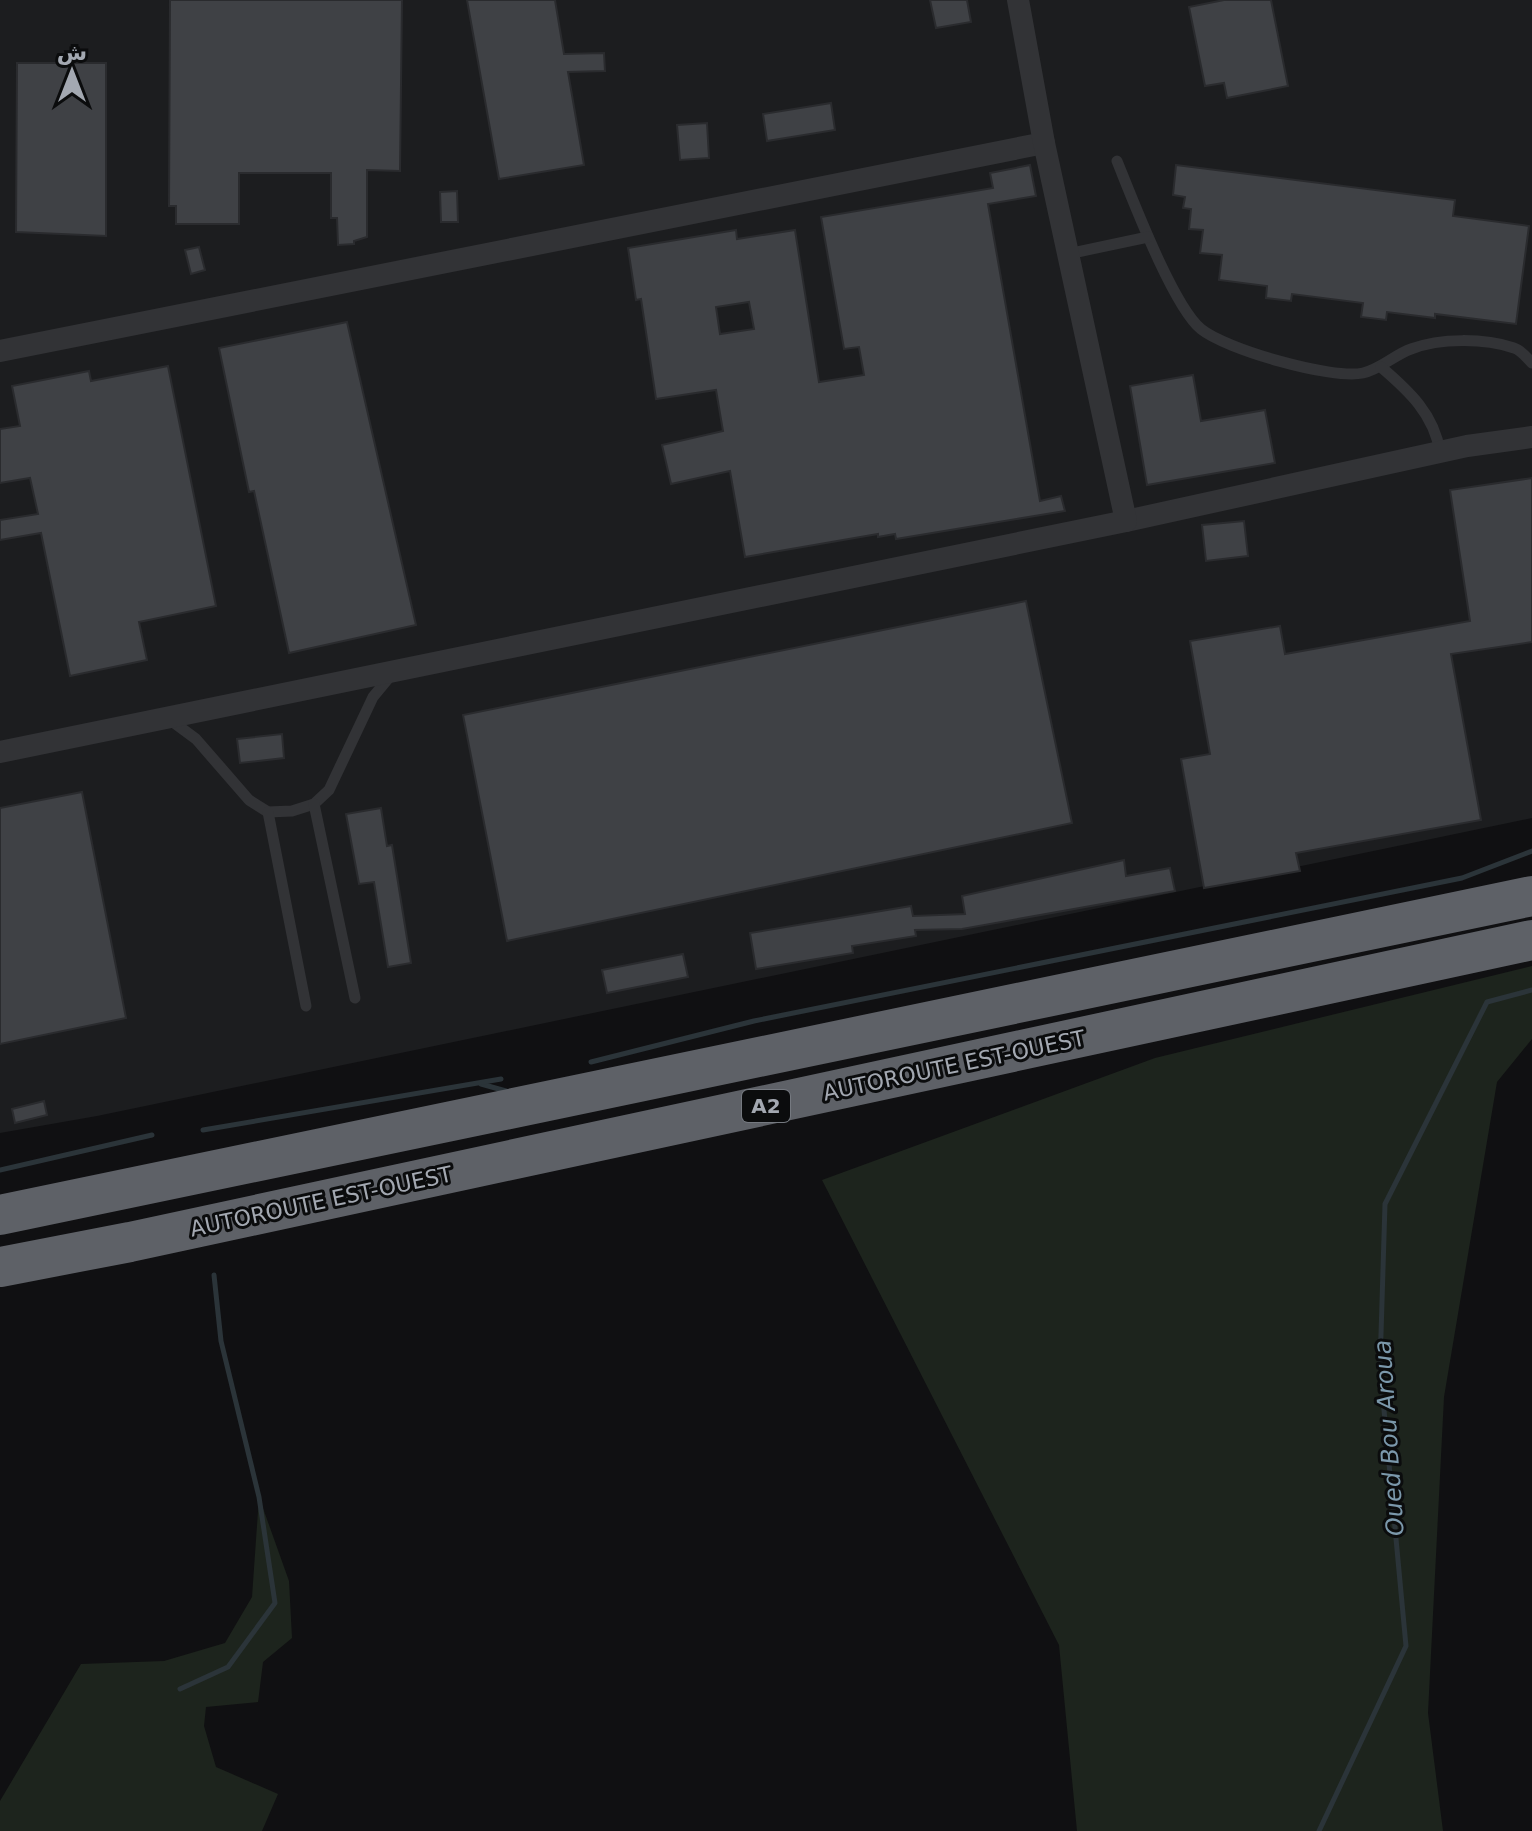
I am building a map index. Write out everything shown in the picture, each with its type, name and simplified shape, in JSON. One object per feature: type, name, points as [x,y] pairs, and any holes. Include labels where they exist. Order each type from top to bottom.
[{"type":"highway","name":"AUTOROUTE EST-OUEST","points":[[0,1215],[1532,896]]},
{"type":"highway","name":"AUTOROUTE EST-OUEST","points":[[0,1267],[146,1239],[1532,940]]},
{"type":"street","points":[[1018,0],[1044,143],[1126,521]]},
{"type":"street","points":[[0,351],[1044,143]]},
{"type":"street","points":[[0,752],[392,674],[1126,521],[1440,452],[1532,437]]},
{"type":"lane","points":[[1117,161],[1148,237],[1200,329],[1231,345],[1322,373],[1361,374],[1381,367],[1412,349],[1443,342],[1478,342],[1516,348],[1532,363]]},
{"type":"lane","points":[[1068,254],[1148,237]]},
{"type":"lane","points":[[1381,367],[1428,415],[1440,452]]},
{"type":"lane","points":[[168,719],[196,739],[249,800],[268,812],[292,811],[314,804],[329,790],[373,697],[392,674]]},
{"type":"lane","points":[[314,804],[355,998]]},
{"type":"lane","points":[[268,812],[306,1006]]},
{"type":"shaded area","points":[[0,0],[1532,0],[1532,818],[97,1116],[0,1133]]},
{"type":"shaded area","points":[[1532,966],[1532,1039],[1497,1082],[1444,1397],[1428,1713],[1443,1831],[1077,1831],[1059,1645],[822,1180],[1155,1058]]},
{"type":"shaded area","points":[[259,1497],[289,1581],[292,1638],[263,1662],[258,1702],[206,1707],[204,1726],[216,1767],[278,1794],[262,1831],[0,1831],[0,1801],[81,1664],[164,1661],[225,1643],[252,1597]]},
{"type":"building","points":[[170,0],[402,0],[400,171],[367,170],[367,237],[354,241],[354,244],[338,245],[337,218],[331,218],[331,173],[239,173],[239,224],[176,224],[176,206],[169,206]]},
{"type":"building","points":[[467,0],[555,0],[564,54],[604,53],[605,71],[568,72],[584,165],[499,179]]},
{"type":"building","points":[[930,0],[967,0],[971,22],[936,28]]},
{"type":"building","points":[[1224,0],[1271,0],[1288,86],[1227,98],[1224,83],[1205,86],[1189,7]]},
{"type":"building","points":[[17,63],[106,63],[106,236],[16,232]]},
{"type":"building","points":[[831,103],[835,130],[767,141],[763,114]]},
{"type":"building","points":[[707,123],[709,158],[680,160],[677,125]]},
{"type":"building","points":[[1030,165],[1036,196],[988,204],[1040,501],[1061,496],[1065,511],[896,539],[895,534],[878,537],[878,534],[745,557],[730,471],[671,484],[662,445],[723,431],[716,390],[656,399],[641,299],[636,300],[628,248],[736,230],[737,239],[795,230],[819,382],[864,375],[859,347],[844,349],[821,217],[993,188],[990,173]],"holes":[[[749,302],[754,329],[720,334],[716,307]]]},
{"type":"building","points":[[1176,165],[1455,200],[1453,216],[1529,226],[1516,324],[1435,314],[1435,318],[1387,312],[1386,320],[1361,317],[1363,303],[1292,294],[1291,301],[1266,298],[1267,286],[1219,280],[1222,255],[1200,253],[1203,230],[1189,229],[1191,209],[1183,208],[1185,197],[1173,195]]},
{"type":"building","points":[[457,191],[458,222],[441,222],[440,192]]},
{"type":"building","points":[[199,247],[205,270],[191,274],[185,250]]},
{"type":"building","points":[[347,322],[416,625],[289,653],[254,491],[249,492],[219,348]]},
{"type":"building","points":[[168,366],[216,606],[139,622],[147,660],[70,676],[41,533],[0,540],[0,520],[38,514],[30,478],[0,483],[0,429],[20,426],[12,386],[89,371],[91,381]]},
{"type":"building","points":[[1193,375],[1201,421],[1265,410],[1275,463],[1147,485],[1130,386]]},
{"type":"building","points":[[1532,478],[1532,642],[1451,654],[1481,820],[1296,853],[1300,871],[1204,888],[1181,759],[1210,754],[1190,641],[1280,626],[1285,654],[1470,621],[1450,490]]},
{"type":"building","points":[[1244,521],[1248,556],[1206,561],[1202,525]]},
{"type":"building","points":[[1026,601],[1072,823],[507,941],[463,715]]},
{"type":"building","points":[[282,734],[284,758],[240,763],[237,739]]},
{"type":"building","points":[[82,792],[126,1018],[0,1044],[0,808]]},
{"type":"building","points":[[381,808],[387,846],[392,845],[411,963],[388,967],[374,882],[359,884],[346,814]]},
{"type":"building","points":[[1124,860],[1126,876],[1170,868],[1175,891],[962,929],[915,930],[916,936],[852,946],[853,953],[756,969],[750,933],[911,906],[913,916],[965,914],[962,896]]},
{"type":"building","points":[[683,954],[688,977],[607,993],[602,970]]},
{"type":"building","points":[[44,1101],[47,1115],[15,1123],[12,1109]]},
{"type":"waterway","points":[[591,1062],[754,1021],[1462,878],[1532,851]]},
{"type":"waterway","name":"Oued Bou Aroua","points":[[1319,1831],[1406,1646],[1380,1367],[1385,1204],[1487,1002],[1532,990]]},
{"type":"waterway","points":[[203,1130],[501,1079]]},
{"type":"waterway","points":[[481,1084],[506,1091]]},
{"type":"waterway","points":[[0,1170],[152,1135]]},
{"type":"waterway","points":[[180,1689],[228,1667],[275,1603],[259,1497],[221,1341],[214,1275]]}]
